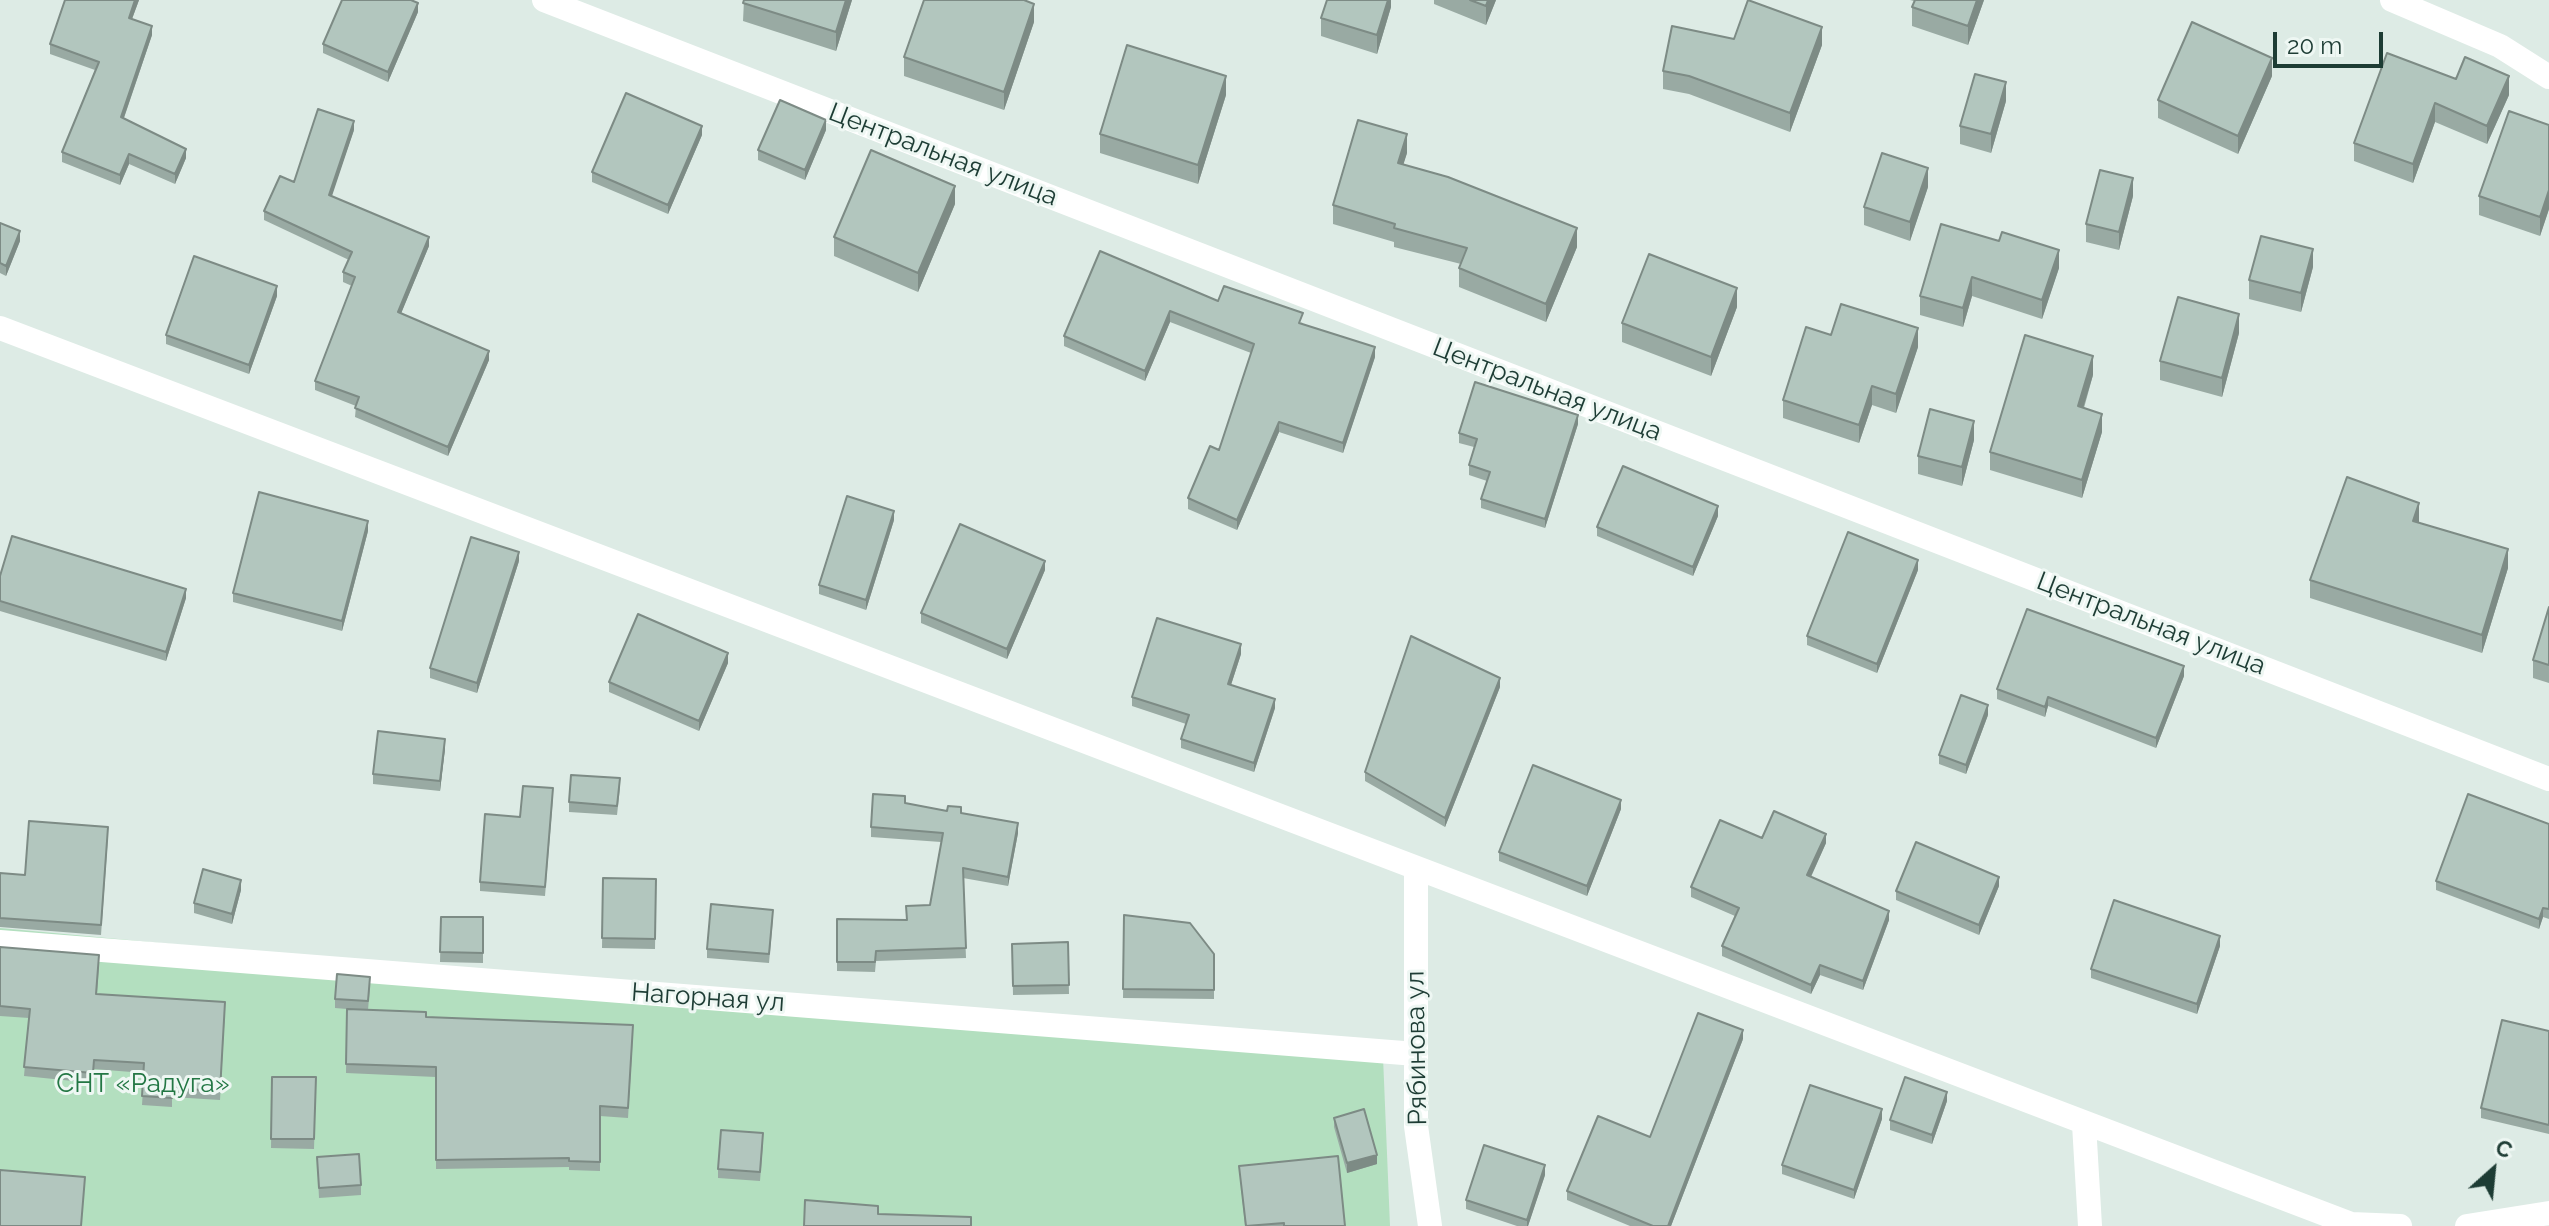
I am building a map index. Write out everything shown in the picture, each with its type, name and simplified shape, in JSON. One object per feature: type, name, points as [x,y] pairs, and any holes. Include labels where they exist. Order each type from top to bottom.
[{"type":"street","name":"Центральная улица","points":[[544,0],[2549,779]]},
{"type":"street","points":[[2392,0],[2500,46],[2549,77]]},
{"type":"street","points":[[0,328],[2351,1224],[2400,1226]]},
{"type":"street","name":"Рябинова ул","points":[[1416,868],[1416,1126],[1430,1226]]},
{"type":"street","name":"Нагорная ул","points":[[0,942],[1416,1054]]},
{"type":"street","points":[[2084,1124],[2090,1226]]},
{"type":"street","points":[[2467,1226],[2549,1213]]},
{"type":"green space","name":"СНТ «Радуга»","points":[[0,928],[1383,1057],[1390,1226],[0,1226]]},
{"type":"building","points":[[65,0],[135,0],[129,18],[152,26],[121,117],[186,149],[175,174],[129,154],[120,175],[62,152],[99,62],[50,44]]},
{"type":"building","points":[[342,0],[411,0],[418,3],[388,72],[323,44]]},
{"type":"building","points":[[744,0],[846,0],[836,32],[743,3]]},
{"type":"building","points":[[924,0],[1024,0],[1034,4],[1004,92],[904,57]]},
{"type":"building","points":[[1327,0],[1388,0],[1377,35],[1321,18]]},
{"type":"building","points":[[1470,0],[1488,0],[1486,6]]},
{"type":"building","points":[[1748,0],[1822,27],[1790,113],[1689,76],[1663,71],[1672,26],[1734,39]]},
{"type":"building","points":[[1915,0],[1977,0],[1968,26],[1912,7]]},
{"type":"building","points":[[2192,22],[2272,58],[2238,136],[2158,100]]},
{"type":"building","points":[[1127,45],[1226,76],[1198,165],[1100,134]]},
{"type":"building","points":[[2387,53],[2456,79],[2465,57],[2509,76],[2487,126],[2435,103],[2413,164],[2354,143]]},
{"type":"building","points":[[1975,74],[2006,82],[1991,134],[1960,126]]},
{"type":"building","points":[[626,93],[702,126],[668,205],[592,172]]},
{"type":"building","points":[[780,100],[826,120],[805,170],[758,150]]},
{"type":"building","points":[[318,109],[354,121],[329,195],[429,237],[398,312],[489,351],[448,447],[355,408],[359,397],[315,381],[355,277],[343,272],[352,252],[264,211],[280,176],[294,182]]},
{"type":"building","points":[[2509,111],[2549,125],[2549,190],[2540,217],[2479,196]]},
{"type":"building","points":[[1358,120],[1407,134],[1398,163],[1448,177],[1577,228],[1546,304],[1459,268],[1467,248],[1394,228],[1395,224],[1333,205]]},
{"type":"building","points":[[871,150],[955,186],[918,273],[834,237]]},
{"type":"building","points":[[1882,153],[1928,168],[1910,222],[1864,207]]},
{"type":"building","points":[[2100,170],[2133,178],[2119,232],[2086,224]]},
{"type":"building","points":[[0,223],[20,231],[6,266],[0,263]]},
{"type":"building","points":[[1941,224],[1999,241],[2002,232],[2059,250],[2042,300],[1972,277],[1963,308],[1920,296]]},
{"type":"building","points":[[2261,236],[2313,249],[2301,293],[2249,280]]},
{"type":"building","points":[[1100,251],[1218,301],[1224,286],[1303,313],[1299,323],[1375,347],[1343,443],[1279,422],[1237,520],[1188,498],[1210,446],[1219,450],[1254,344],[1170,311],[1145,371],[1064,336]]},
{"type":"building","points":[[1649,254],[1737,288],[1711,357],[1622,323]]},
{"type":"building","points":[[194,256],[277,286],[249,365],[166,335]]},
{"type":"building","points":[[2178,297],[2239,314],[2222,378],[2160,361]]},
{"type":"building","points":[[1841,304],[1918,328],[1896,394],[1872,386],[1859,425],[1783,400],[1806,327],[1831,335]]},
{"type":"building","points":[[2025,335],[2093,356],[2078,406],[2102,414],[2082,480],[1990,452]]},
{"type":"building","points":[[1475,382],[1578,415],[1545,519],[1481,499],[1490,472],[1469,465],[1477,439],[1459,433]]},
{"type":"building","points":[[1930,409],[1974,421],[1962,467],[1918,456]]},
{"type":"building","points":[[1623,466],[1718,506],[1693,567],[1597,527]]},
{"type":"building","points":[[2347,477],[2419,503],[2413,521],[2508,549],[2482,635],[2310,580]]},
{"type":"building","points":[[259,492],[368,521],[342,621],[233,593]]},
{"type":"building","points":[[847,496],[894,511],[866,600],[819,585]]},
{"type":"building","points":[[960,524],[1045,561],[1007,649],[921,613]]},
{"type":"building","points":[[1848,532],[1918,560],[1877,664],[1807,636]]},
{"type":"building","points":[[12,536],[186,589],[166,652],[0,601],[0,576]]},
{"type":"building","points":[[471,537],[519,552],[477,683],[430,668]]},
{"type":"building","points":[[2549,607],[2549,665],[2533,660]]},
{"type":"building","points":[[2027,609],[2184,666],[2156,738],[2048,697],[2045,707],[1997,689]]},
{"type":"building","points":[[638,614],[728,653],[699,721],[609,682]]},
{"type":"building","points":[[1157,618],[1241,644],[1228,684],[1275,699],[1254,763],[1181,739],[1189,715],[1132,697]]},
{"type":"building","points":[[1411,636],[1500,678],[1445,818],[1365,772]]},
{"type":"building","points":[[1961,695],[1988,705],[1966,765],[1939,755]]},
{"type":"building","points":[[378,731],[445,739],[440,781],[373,774]]},
{"type":"building","points":[[1533,765],[1621,800],[1587,886],[1499,852]]},
{"type":"building","points":[[571,775],[620,778],[617,806],[569,802]]},
{"type":"building","points":[[523,786],[553,788],[545,887],[480,882],[485,814],[520,817]]},
{"type":"building","points":[[873,794],[905,796],[905,803],[947,811],[948,806],[961,807],[961,813],[1018,823],[1008,877],[963,868],[966,948],[876,951],[875,962],[837,962],[837,919],[907,920],[906,906],[930,905],[943,833],[871,827]]},
{"type":"building","points":[[2468,794],[2549,824],[2549,909],[2543,908],[2539,919],[2436,881]]},
{"type":"building","points":[[1774,811],[1826,834],[1807,875],[1889,911],[1863,981],[1820,965],[1811,985],[1722,946],[1739,908],[1691,887],[1720,820],[1762,838]]},
{"type":"building","points":[[29,821],[108,827],[101,925],[0,918],[0,873],[25,875]]},
{"type":"building","points":[[1916,842],[1999,877],[1979,925],[1896,891]]},
{"type":"building","points":[[203,869],[241,880],[232,914],[194,903]]},
{"type":"building","points":[[603,878],[656,879],[655,939],[602,938]]},
{"type":"building","points":[[2114,900],[2220,936],[2197,1004],[2091,969]]},
{"type":"building","points":[[711,904],[773,910],[769,954],[707,949]]},
{"type":"building","points":[[1124,915],[1190,923],[1214,954],[1214,990],[1123,989]]},
{"type":"building","points":[[441,917],[483,917],[483,953],[440,952]]},
{"type":"building","points":[[1068,942],[1069,985],[1013,986],[1012,944]]},
{"type":"building","points":[[0,947],[99,955],[96,994],[225,1002],[220,1091],[172,1088],[172,1098],[142,1096],[144,1063],[94,1060],[93,1073],[24,1067],[30,1009],[0,1006]]},
{"type":"building","points":[[337,974],[370,977],[368,1001],[335,999]]},
{"type":"building","points":[[347,1009],[426,1012],[426,1017],[633,1025],[628,1108],[600,1106],[600,1162],[569,1161],[569,1158],[436,1160],[436,1067],[346,1064]]},
{"type":"building","points":[[1698,1013],[1743,1030],[1668,1226],[1653,1226],[1567,1191],[1598,1116],[1650,1137]]},
{"type":"building","points":[[2502,1020],[2549,1031],[2549,1125],[2481,1108]]},
{"type":"building","points":[[272,1077],[316,1077],[314,1139],[271,1139]]},
{"type":"building","points":[[1905,1077],[1947,1092],[1932,1135],[1890,1120]]},
{"type":"building","points":[[1810,1085],[1882,1109],[1854,1190],[1782,1165]]},
{"type":"building","points":[[1364,1109],[1377,1155],[1347,1163],[1334,1118]]},
{"type":"building","points":[[721,1130],[763,1133],[760,1172],[718,1169]]},
{"type":"building","points":[[1484,1145],[1545,1165],[1527,1220],[1466,1200]]},
{"type":"building","points":[[359,1154],[361,1185],[319,1188],[317,1157]]},
{"type":"building","points":[[1338,1156],[1345,1226],[1284,1226],[1284,1223],[1246,1226],[1239,1166]]},
{"type":"building","points":[[0,1170],[85,1177],[81,1226],[0,1226]]},
{"type":"building","points":[[805,1200],[878,1206],[878,1214],[971,1217],[971,1226],[804,1226]]}]
